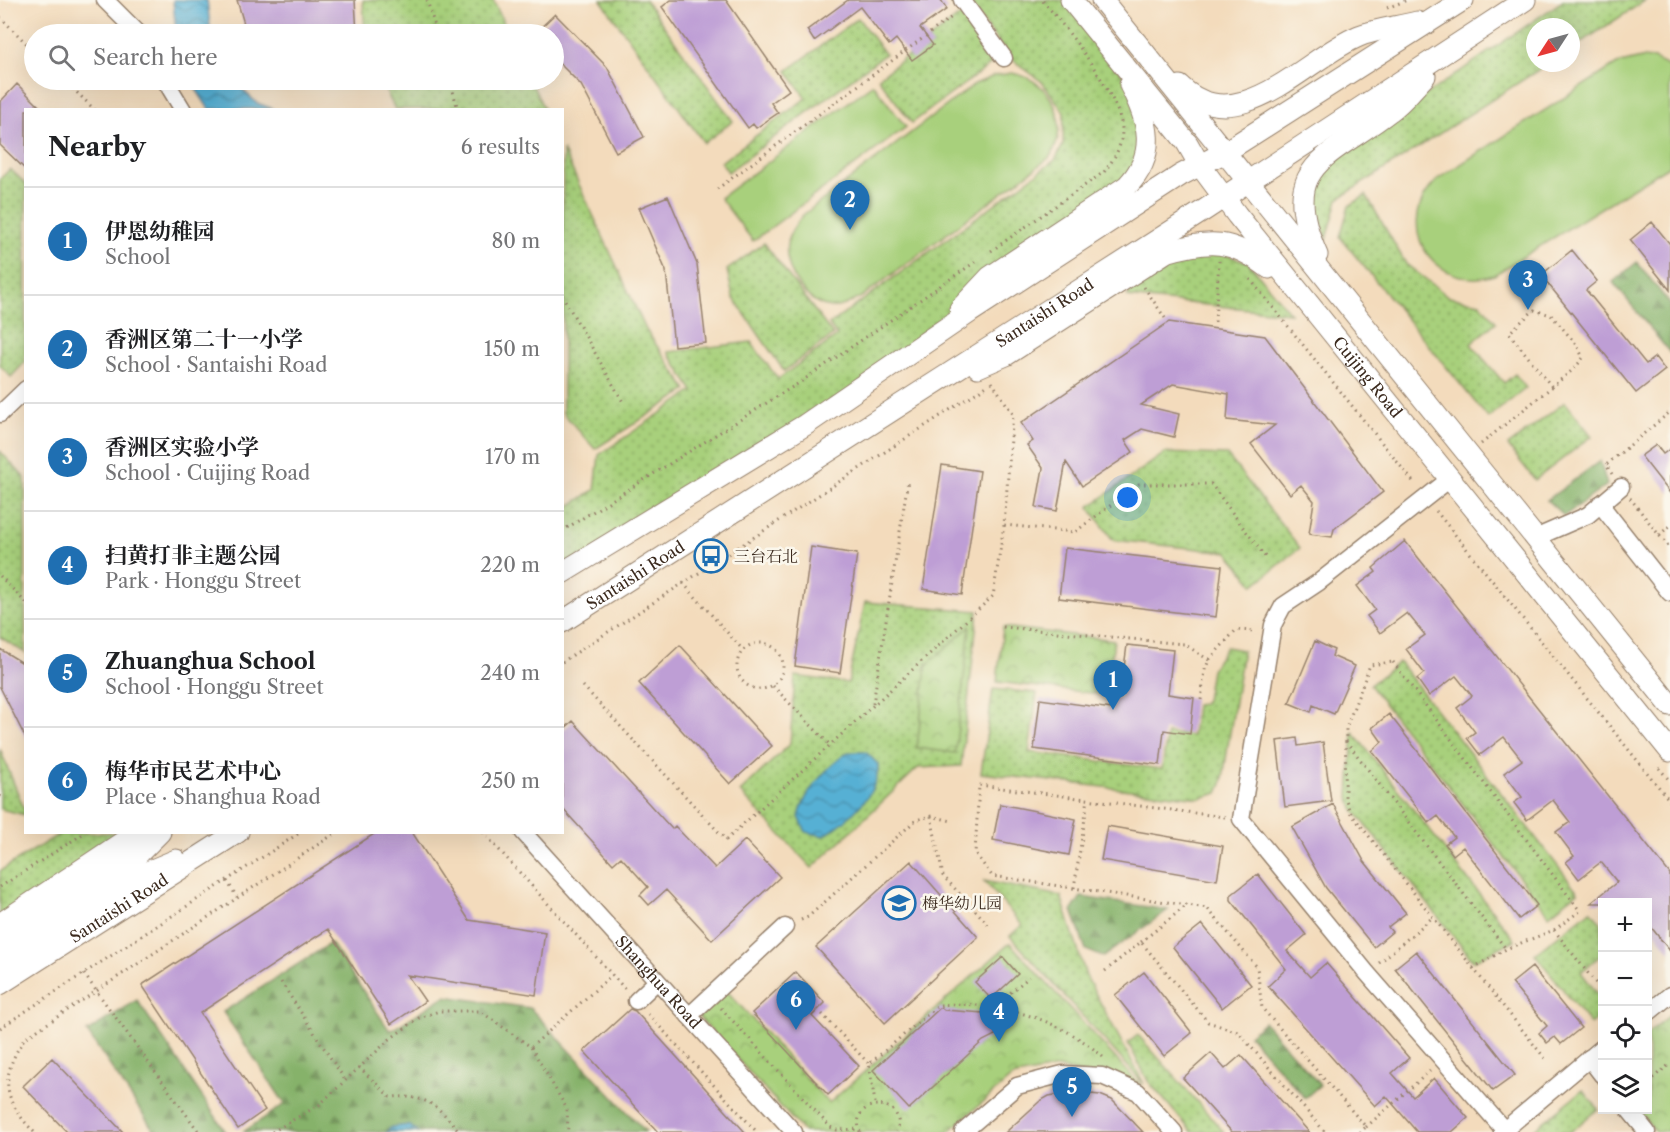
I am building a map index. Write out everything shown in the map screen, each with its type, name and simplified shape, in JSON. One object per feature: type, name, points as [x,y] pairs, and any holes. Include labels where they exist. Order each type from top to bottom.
[{"type":"main road","name":"Cuijing Road","points":[[1102,0],[1670,705]]},
{"type":"main road","points":[[564,572],[805,425],[927,342],[1199,164],[1225,152],[1462,0]]},
{"type":"main road","name":"Santaishi Road","points":[[564,621],[1224,197],[1525,0]]},
{"type":"main road","name":"Cuijing Road","points":[[1077,7],[1187,143],[1199,164],[1298,292],[1670,751]]},
{"type":"main road","points":[[927,342],[990,277],[1127,186],[1145,161],[1149,134],[1143,113],[1129,84],[1077,7]]},
{"type":"main road","points":[[1146,54],[1194,100],[1226,105],[1260,98],[1358,37],[1435,18]]},
{"type":"main road","points":[[1328,281],[1305,227],[1303,189],[1319,160],[1392,110],[1454,46]]},
{"type":"main road","points":[[909,399],[1006,355],[1166,252],[1190,245],[1218,243],[1246,251],[1298,292]]},
{"type":"main road","points":[[0,924],[135,834]]},
{"type":"main road","points":[[0,966],[140,865],[159,834]]},
{"type":"main road","points":[[0,944],[140,865],[232,836]]},
{"type":"main road","name":"Santaishi Road","points":[[0,984],[232,836]]},
{"type":"street","points":[[105,0],[129,24]]},
{"type":"street","points":[[964,3],[1004,58]]},
{"type":"street","points":[[171,90],[182,108]]},
{"type":"street","points":[[0,414],[24,390]]},
{"type":"street","points":[[1451,478],[1319,582],[1283,606],[1272,632],[1241,819],[1367,973],[1504,1131],[1596,1053]]},
{"type":"street","points":[[1535,538],[1594,510],[1621,487]]},
{"type":"street","points":[[1594,510],[1670,593]]},
{"type":"street","name":"Shanghua Road","points":[[525,834],[794,1132]]},
{"type":"street","points":[[689,1016],[785,927]]},
{"type":"street","points":[[636,1001],[657,981]]},
{"type":"street","points":[[1652,1009],[1670,995]]},
{"type":"street","points":[[963,1132],[1017,1086],[1063,1074],[1102,1076],[1138,1092],[1174,1132]]},
{"type":"street","points":[[1632,1114],[1647,1132]]},
{"type":"path","points":[[427,0],[434,24]]},
{"type":"path","points":[[990,252],[1104,172],[1113,160],[1120,144],[1122,129],[1119,114],[1065,27],[1042,0]]},
{"type":"path","points":[[1385,9],[1407,0]]},
{"type":"path","points":[[717,189],[964,3]]},
{"type":"path","points":[[0,17],[24,41]]},
{"type":"path","points":[[74,90],[93,108]]},
{"type":"path","points":[[453,90],[457,108]]},
{"type":"path","points":[[564,530],[802,381],[980,259]]},
{"type":"path","points":[[1210,259],[1227,262]]},
{"type":"path","points":[[1245,273],[1670,801]]},
{"type":"path","points":[[1134,291],[1143,285],[1165,318]]},
{"type":"path","points":[[564,299],[623,402]]},
{"type":"path","points":[[1468,455],[1552,387],[1574,369],[1583,357],[1577,345],[1551,315],[1534,310],[1509,333],[1552,387]]},
{"type":"path","points":[[564,661],[1002,376]]},
{"type":"path","points":[[583,686],[726,840],[993,596],[1004,525],[1013,414],[992,382]]},
{"type":"path","points":[[1670,411],[1606,465],[1670,549]]},
{"type":"path","points":[[873,706],[908,480]]},
{"type":"path","points":[[1004,525],[1075,532],[1139,484],[1210,484],[1266,558]]},
{"type":"path","points":[[1659,535],[1670,526]]},
{"type":"path","points":[[0,576],[24,601]]},
{"type":"path","points":[[683,583],[744,650]]},
{"type":"path","points":[[1003,627],[1184,644],[1209,660]]},
{"type":"path","points":[[1201,700],[1205,670],[1209,660],[1236,630],[1272,632]]},
{"type":"path","points":[[764,644],[777,651],[781,657],[782,672],[773,685],[758,689],[744,683],[737,670],[739,656],[749,645],[764,644]]},
{"type":"path","points":[[1473,968],[1506,949],[1554,930],[1581,911],[1393,662],[1370,665],[1346,728],[1345,797],[1350,812],[1473,968],[1547,1061]]},
{"type":"path","points":[[773,685],[830,745]]},
{"type":"path","points":[[1345,739],[1506,949]]},
{"type":"path","points":[[1241,819],[979,786],[975,853],[992,876],[1207,908],[1257,967],[1262,1008],[1366,1127]]},
{"type":"path","points":[[1074,888],[1088,799]]},
{"type":"path","points":[[931,816],[943,876],[990,926]]},
{"type":"path","points":[[785,927],[808,917],[906,826],[931,816],[952,821]]},
{"type":"path","points":[[0,887],[83,834]]},
{"type":"path","points":[[0,1028],[298,834]]},
{"type":"path","points":[[34,1132],[11,1107],[2,1082],[9,1061],[24,1039],[334,834]]},
{"type":"path","points":[[485,834],[757,1132]]},
{"type":"path","points":[[226,881],[237,897]]},
{"type":"path","points":[[1105,971],[1188,905]]},
{"type":"path","points":[[1367,973],[1433,917]]},
{"type":"path","points":[[1554,930],[1598,986]]},
{"type":"path","points":[[1141,942],[1208,1022],[1238,1032],[1325,1132]]},
{"type":"path","points":[[84,974],[199,1132]]},
{"type":"path","points":[[531,1047],[612,975]]},
{"type":"path","points":[[992,1008],[1029,977]]},
{"type":"path","points":[[281,982],[345,1080]]},
{"type":"path","points":[[711,996],[830,1127],[859,1131],[860,1116],[863,1110],[876,1103],[894,1110],[899,1122],[897,1132]]},
{"type":"path","points":[[869,1064],[934,1007],[954,1005],[1012,1011],[1046,1022],[1102,1056],[1118,1074],[1118,1083]]},
{"type":"path","points":[[272,1132],[319,1105],[359,1067],[419,1018],[439,1011],[480,1011],[531,1047],[567,1109],[568,1132]]},
{"type":"path","points":[[822,1014],[869,1064],[876,1103]]},
{"type":"path","points":[[1360,1132],[1443,1060]]},
{"type":"path","points":[[1652,1078],[1670,1064]]},
{"type":"path","points":[[359,1067],[390,1097],[405,1096],[435,1104],[460,1132]]},
{"type":"green space","points":[[363,0],[493,0],[504,24],[364,24]]},
{"type":"green space","points":[[601,0],[645,0],[733,121],[704,143]]},
{"type":"green space","points":[[968,0],[1071,0],[1129,84],[1145,160],[927,342],[564,571],[564,509],[595,490],[599,455],[693,391],[668,352],[751,342],[778,379],[837,336],[829,325],[1055,160],[1063,145],[1064,112],[1042,82],[1009,57]]},
{"type":"green space","points":[[1564,0],[1646,0],[1580,43],[1580,18],[1538,18]]},
{"type":"green space","points":[[961,15],[995,61],[912,123],[878,78]]},
{"type":"green space","points":[[858,18],[885,54],[728,172],[721,162],[806,98],[787,71]]},
{"type":"green space","points":[[1526,26],[1526,72],[1535,72],[1338,199],[1327,239],[1312,198],[1327,163]]},
{"type":"green space","points":[[1641,58],[1654,59],[1670,67],[1670,165],[1494,275],[1477,278],[1461,276],[1446,271],[1434,261],[1424,249],[1418,234],[1418,218],[1423,198],[1439,178],[1617,64]]},
{"type":"green space","points":[[1012,73],[1026,77],[1038,85],[1048,94],[1054,106],[1059,132],[1056,145],[1049,158],[863,296],[837,307],[816,302],[807,295],[793,276],[787,254],[789,236],[803,215],[975,84],[994,76]]},
{"type":"green space","points":[[873,84],[906,127],[753,241],[720,198]]},
{"type":"green space","points":[[385,90],[535,90],[544,108],[394,108]]},
{"type":"green space","points":[[564,152],[646,330],[687,390],[595,449],[564,414]]},
{"type":"green space","points":[[10,169],[24,182],[24,363],[11,377],[0,365],[0,179]]},
{"type":"green space","points":[[1366,195],[1406,264],[1449,297],[1480,303],[1496,322],[1471,344],[1504,383],[1515,374],[1526,388],[1488,418],[1340,237],[1349,206]]},
{"type":"green space","points":[[764,243],[833,335],[784,371],[733,297],[727,270]]},
{"type":"green space","points":[[1220,253],[1248,262],[1290,313],[1127,297],[1144,275],[1167,262],[1179,258]]},
{"type":"green space","points":[[1637,262],[1670,304],[1670,353],[1613,282]]},
{"type":"green space","points":[[1565,402],[1592,436],[1535,480],[1508,446]]},
{"type":"green space","points":[[0,451],[24,477],[24,652],[0,637]]},
{"type":"green space","points":[[1165,453],[1227,455],[1300,548],[1254,585],[1228,552],[1113,540],[1089,507]]},
{"type":"green space","points":[[1600,461],[1607,485],[1564,516],[1547,500]]},
{"type":"green space","points":[[865,602],[978,611],[961,766],[918,768],[812,868],[740,792],[790,744],[795,676],[848,683]]},
{"type":"green space","points":[[970,626],[955,753],[917,748],[926,666]]},
{"type":"green space","points":[[1003,627],[1114,640],[1107,695],[997,682]]},
{"type":"green space","points":[[1226,647],[1243,650],[1222,784],[1218,793],[1200,798],[981,773],[993,689],[1037,693],[1029,752],[1162,769],[1167,733],[1192,736],[1196,705],[1203,704],[1206,700],[1211,670]]},
{"type":"green space","points":[[1399,662],[1578,892],[1549,915],[1370,685]]},
{"type":"green space","points":[[1353,732],[1515,940],[1473,961],[1353,809],[1349,796]]},
{"type":"green space","points":[[0,749],[24,809],[24,815],[0,809]]},
{"type":"green space","points":[[59,834],[136,834],[0,922],[0,871]]},
{"type":"green space","points":[[984,881],[1061,896],[1086,976],[1144,1084],[1010,936],[1022,925]]},
{"type":"green space","points":[[1081,897],[1168,910],[1103,957],[1086,950],[1072,910]]},
{"type":"green space","points":[[1591,910],[1598,919],[1598,957],[1581,972],[1598,995],[1598,1017],[1590,1024],[1535,954]]},
{"type":"green space","points":[[331,943],[390,1031],[445,996],[530,1008],[646,1132],[243,1132],[285,1104],[223,1012]]},
{"type":"green space","points":[[1010,943],[1140,1085],[1058,1068],[1012,1077],[948,1132],[804,1132],[698,1016],[726,990],[829,1103]]},
{"type":"green space","points":[[137,1000],[226,1132],[155,1132],[87,1032]]},
{"type":"green space","points":[[1670,1015],[1670,1131],[1656,1132],[1641,1114],[1652,1114],[1652,1030]]},
{"type":"green space","points":[[1264,1022],[1320,1085],[1305,1098],[1249,1035]]},
{"type":"green space","points":[[1138,1035],[1224,1132],[1192,1132],[1148,1081],[1128,1043]]},
{"type":"green space","points":[[1583,1090],[1598,1109],[1570,1132],[1531,1132]]},
{"type":"water","points":[[173,0],[207,0],[210,24],[175,24]]},
{"type":"water","points":[[197,90],[243,90],[257,103],[271,108],[208,108]]},
{"type":"water","points":[[848,752],[866,752],[878,764],[874,786],[852,815],[824,836],[806,832],[799,817],[806,798],[825,772]]},
{"type":"water","points":[[409,1125],[418,1132],[386,1132],[391,1127]]},
{"type":"building","points":[[237,0],[355,0],[356,24],[244,24]]},
{"type":"building","points":[[671,0],[726,0],[789,90],[771,103],[778,113],[756,128],[753,124],[748,128],[662,7]]},
{"type":"building","points":[[848,0],[941,0],[947,9],[920,28],[933,45],[912,60],[896,39],[889,45],[860,7],[814,41],[807,30]]},
{"type":"building","points":[[555,14],[607,67],[644,137],[616,152],[581,85],[564,68],[564,24],[544,24]]},
{"type":"building","points":[[17,84],[41,108],[24,108],[24,168],[0,145],[0,102]]},
{"type":"building","points":[[668,196],[697,264],[706,343],[674,346],[666,271],[639,208]]},
{"type":"building","points":[[1652,222],[1670,244],[1670,290],[1630,240]]},
{"type":"building","points":[[1572,250],[1597,281],[1586,290],[1646,364],[1655,357],[1665,370],[1636,393],[1541,275]]},
{"type":"building","points":[[1169,322],[1265,336],[1383,492],[1334,529],[1332,537],[1309,534],[1314,501],[1301,485],[1290,494],[1251,444],[1275,425],[1227,420],[1229,394],[1173,384],[1141,405],[1179,414],[1174,437],[1142,429],[1125,440],[1133,452],[1082,486],[1066,462],[1057,511],[1036,507],[1043,468],[1027,445],[1033,441],[1021,423]]},
{"type":"building","points":[[1656,445],[1663,454],[1670,449],[1670,493],[1641,456]]},
{"type":"building","points":[[942,465],[980,471],[962,595],[923,589]]},
{"type":"building","points":[[1405,541],[1670,874],[1670,951],[1652,928],[1652,898],[1598,898],[1598,903],[1591,903],[1617,882],[1601,862],[1579,879],[1566,862],[1574,856],[1556,832],[1570,822],[1553,800],[1527,820],[1514,803],[1522,797],[1504,773],[1522,760],[1504,737],[1480,755],[1467,738],[1475,732],[1457,708],[1472,696],[1456,676],[1429,696],[1417,679],[1424,673],[1406,649],[1425,635],[1407,613],[1380,633],[1367,616],[1375,610],[1357,586],[1376,572],[1373,568]]},
{"type":"building","points":[[811,547],[857,554],[840,673],[795,666]]},
{"type":"building","points":[[1065,548],[1222,566],[1216,617],[1059,598]]},
{"type":"building","points":[[1315,641],[1334,650],[1332,656],[1355,666],[1334,714],[1313,705],[1311,712],[1289,703]]},
{"type":"building","points":[[680,645],[772,746],[730,784],[639,683]]},
{"type":"building","points":[[1127,645],[1173,650],[1168,694],[1194,698],[1190,734],[1164,730],[1160,765],[1034,749],[1040,699],[1112,709],[1114,697],[1120,698]]},
{"type":"building","points":[[0,649],[24,664],[24,735],[0,687]]},
{"type":"building","points":[[1389,714],[1537,905],[1519,919],[1463,847],[1453,855],[1445,844],[1454,837],[1438,816],[1429,823],[1372,751],[1382,742],[1372,728]]},
{"type":"building","points":[[573,721],[672,829],[675,826],[715,868],[745,840],[780,877],[712,940],[666,890],[649,905],[640,895],[648,887],[621,857],[613,864],[564,810],[564,729]]},
{"type":"building","points":[[1297,738],[1298,746],[1323,742],[1331,801],[1285,807],[1277,741]]},
{"type":"building","points":[[1000,804],[1076,819],[1069,855],[993,840]]},
{"type":"building","points":[[1333,804],[1364,861],[1406,913],[1388,927],[1392,932],[1374,947],[1326,888],[1292,827]]},
{"type":"building","points":[[1107,826],[1223,846],[1217,880],[1101,860]]},
{"type":"building","points":[[374,834],[413,834],[469,920],[545,932],[536,995],[407,975],[425,1001],[391,1024],[328,929],[200,1013],[265,1110],[238,1129],[142,985]]},
{"type":"building","points":[[911,861],[978,937],[885,1023],[816,947]]},
{"type":"building","points":[[1258,874],[1306,935],[1287,951],[1310,977],[1326,963],[1409,1058],[1392,1073],[1413,1097],[1434,1078],[1468,1118],[1452,1132],[1417,1132],[1386,1096],[1375,1106],[1268,986],[1286,969],[1231,900],[1231,895]]},
{"type":"building","points":[[1202,924],[1251,985],[1222,1008],[1173,947]]},
{"type":"building","points":[[1416,951],[1515,1075],[1493,1091],[1395,968]]},
{"type":"building","points":[[1003,957],[1018,974],[991,999],[975,982]]},
{"type":"building","points":[[1532,967],[1581,1028],[1561,1044],[1555,1037],[1547,1043],[1539,1033],[1547,1026],[1512,983]]},
{"type":"building","points":[[796,972],[825,1003],[812,1016],[859,1066],[828,1095],[752,1013]]},
{"type":"building","points":[[1144,972],[1192,1033],[1164,1056],[1115,995]]},
{"type":"building","points":[[941,1007],[944,1010],[997,1014],[1016,1018],[1007,1029],[983,1041],[909,1109],[873,1070]]},
{"type":"building","points":[[630,1009],[635,1011],[745,1132],[658,1132],[584,1051]]},
{"type":"building","points":[[1211,1053],[1225,1069],[1241,1055],[1309,1132],[1232,1132],[1183,1078]]},
{"type":"building","points":[[52,1058],[123,1132],[67,1132],[23,1086]]},
{"type":"building","points":[[1072,1092],[1100,1095],[1112,1100],[1143,1132],[1006,1132],[1040,1101],[1049,1096]]},
{"type":"place","name":"香洲区第二十一小学","points":[[850,230]]},
{"type":"place","name":"香洲区实验小学","points":[[1528,310]]},
{"type":"place","name":"三台石北","points":[[711,556]]},
{"type":"place","name":"伊恩幼稚园","points":[[1113,710]]},
{"type":"place","name":"梅华幼儿园","points":[[899,903]]},
{"type":"place","name":"梅华市民艺术中心","points":[[796,1030]]},
{"type":"place","name":"扫黄打非主题公园","points":[[999,1042]]},
{"type":"place","name":"Zhuanghua School","points":[[1072,1117]]}]
